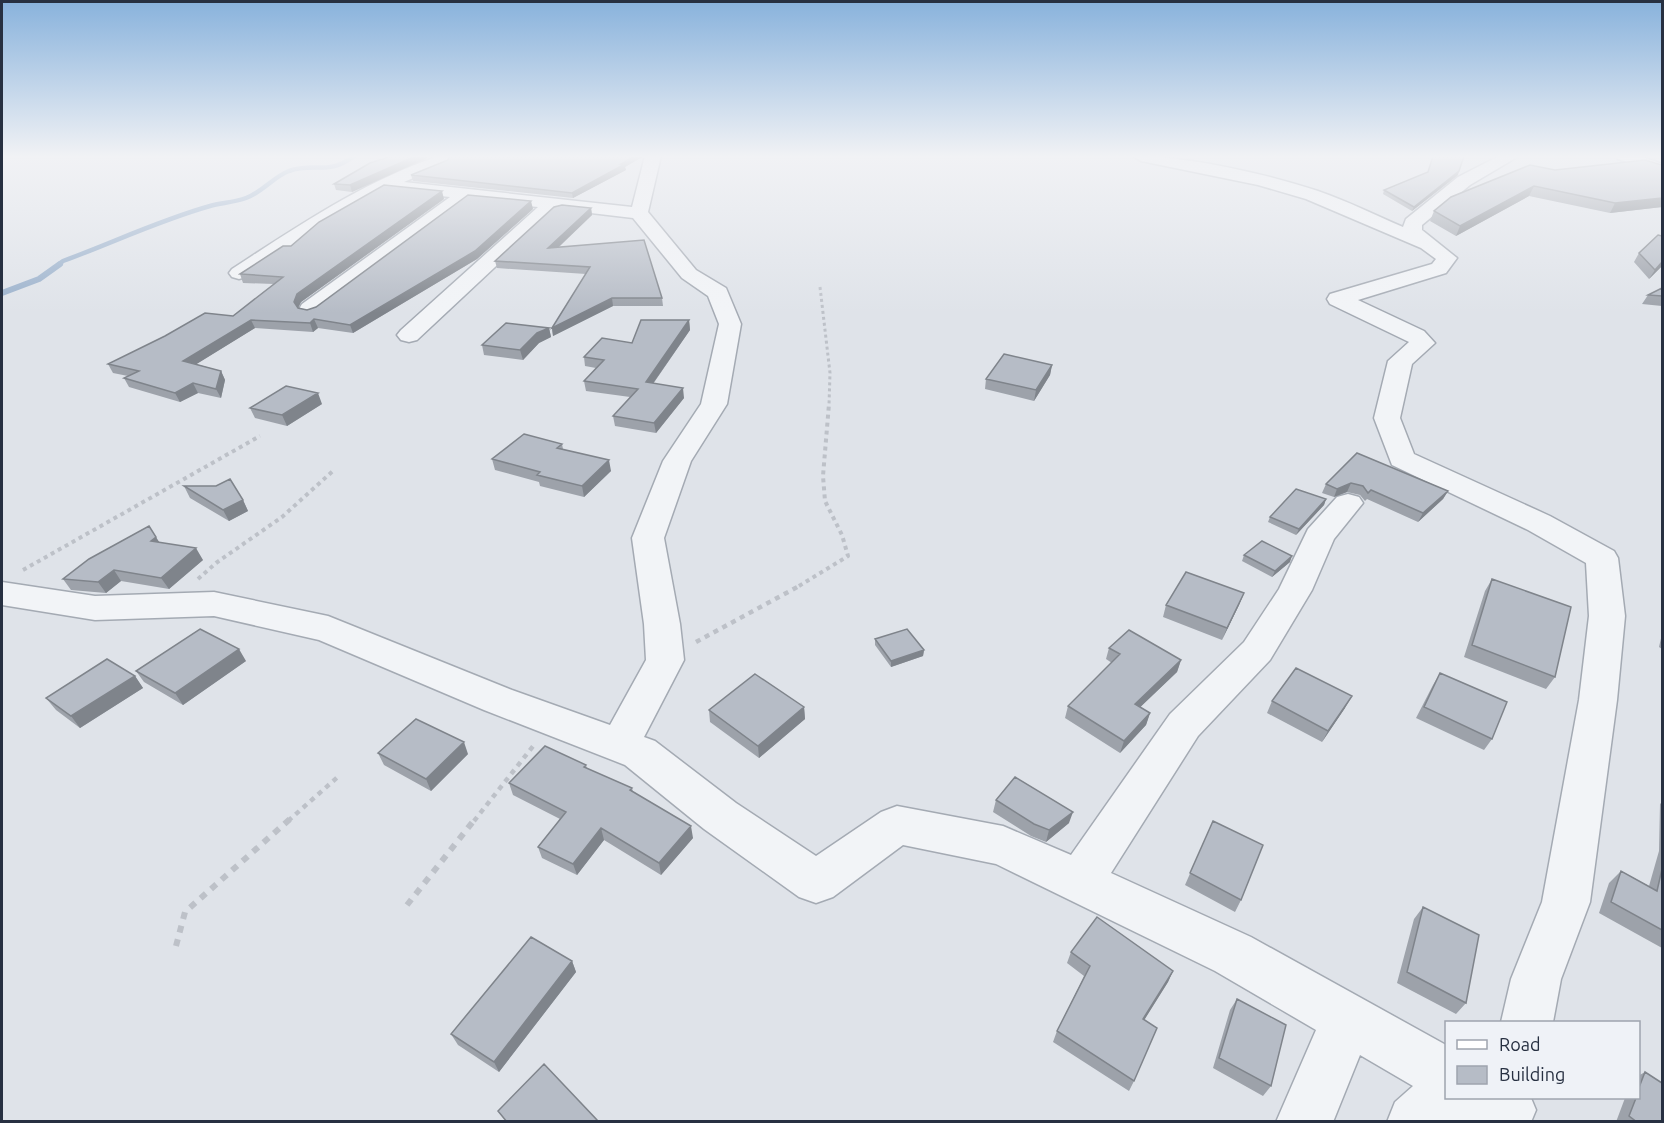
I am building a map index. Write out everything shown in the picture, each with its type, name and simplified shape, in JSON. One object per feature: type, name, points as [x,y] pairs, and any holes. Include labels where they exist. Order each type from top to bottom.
[{"type":"street","points":[[239,273],[339,208]]},
{"type":"street","points":[[310,309],[446,208]]},
{"type":"street","points":[[409,335],[546,208]]},
{"type":"street","points":[[614,208],[639,213],[689,274],[718,293],[730,324],[714,404],[677,461],[648,538],[665,660],[619,746]]},
{"type":"street","points":[[639,213],[640,208]]},
{"type":"street","points":[[1344,208],[1425,243]]},
{"type":"street","points":[[1431,208],[1413,223],[1412,232],[1447,258],[1438,268],[1410,274],[1368,291],[1338,299],[1416,336],[1423,343],[1400,361],[1387,418],[1402,459],[1539,523],[1602,558],[1607,616],[1598,700],[1566,902],[1536,980],[1527,1021]]},
{"type":"street","points":[[1080,882],[1184,725],[1257,651],[1295,590],[1319,536],[1348,503]]},
{"type":"street","points":[[12,582],[94,608],[214,604],[328,629],[553,721],[640,753],[720,816],[816,882],[897,825],[1003,846],[1233,954],[1445,1074]]},
{"type":"street","points":[[1304,1122],[1348,1019]]},
{"type":"street","points":[[1415,1122],[1429,1108],[1506,1107]]},
{"type":"path","points":[[665,660],[783,596],[848,556],[842,535],[825,501],[823,476],[829,425],[830,373],[822,324],[820,287]]},
{"type":"path","points":[[12,582],[260,436]]},
{"type":"path","points":[[169,606],[216,563],[282,517],[334,470]]},
{"type":"path","points":[[407,905],[553,721]]},
{"type":"path","points":[[176,946],[184,912],[340,775]]},
{"type":"building","points":[[343,208],[417,208],[297,294],[294,302],[298,308],[307,310],[316,307],[450,208],[523,208],[475,251],[350,325],[314,319],[310,323],[251,320],[183,361],[221,371],[216,389],[193,383],[175,393],[124,378],[139,371],[108,364],[205,313],[233,316],[283,277],[240,274],[283,246],[291,246],[319,222]]},
{"type":"building","points":[[552,208],[591,208],[548,248],[644,240],[662,298],[612,298],[552,328],[590,267],[495,261]]},
{"type":"building","points":[[1437,208],[1493,208],[1460,226],[1434,211]]},
{"type":"building","points":[[1658,235],[1662,236],[1662,262],[1655,270],[1639,253]]},
{"type":"building","points":[[1662,288],[1662,296],[1648,295]]},
{"type":"building","points":[[641,320],[689,320],[646,382],[683,388],[654,423],[613,416],[638,389],[584,381],[604,360],[584,357],[602,338],[632,343]]},
{"type":"building","points":[[506,323],[549,328],[537,333],[520,350],[482,345]]},
{"type":"building","points":[[1004,354],[1052,365],[1036,390],[986,379]]},
{"type":"building","points":[[286,386],[318,393],[282,415],[250,408]]},
{"type":"building","points":[[524,434],[562,444],[557,448],[609,460],[582,486],[537,475],[540,472],[492,459]]},
{"type":"building","points":[[1357,453],[1448,491],[1423,513],[1371,490],[1368,493],[1363,486],[1351,483],[1337,489],[1326,484]]},
{"type":"building","points":[[230,479],[243,500],[223,510],[184,486],[216,486]]},
{"type":"building","points":[[1296,489],[1326,499],[1299,529],[1270,517]]},
{"type":"building","points":[[149,526],[156,537],[151,541],[196,548],[161,578],[114,570],[98,582],[63,579],[89,559]]},
{"type":"building","points":[[1262,541],[1292,556],[1275,571],[1244,555]]},
{"type":"building","points":[[1186,572],[1244,593],[1227,628],[1166,605]]},
{"type":"building","points":[[1492,579],[1571,607],[1555,677],[1472,645]]},
{"type":"building","points":[[200,629],[239,649],[175,693],[136,671]]},
{"type":"building","points":[[907,629],[924,650],[891,661],[875,639]]},
{"type":"building","points":[[1129,630],[1181,660],[1135,704],[1150,713],[1124,741],[1068,706],[1120,654],[1109,648]]},
{"type":"building","points":[[107,659],[135,676],[71,716],[46,698]]},
{"type":"building","points":[[1296,668],[1352,696],[1328,731],[1272,701]]},
{"type":"building","points":[[1440,673],[1507,702],[1492,739],[1424,707]]},
{"type":"building","points":[[755,674],[804,707],[758,746],[709,710]]},
{"type":"building","points":[[416,719],[464,742],[426,779],[378,753]]},
{"type":"building","points":[[545,746],[586,765],[584,767],[632,788],[630,790],[691,826],[659,863],[601,828],[573,864],[538,847],[566,812],[509,783]]},
{"type":"building","points":[[1015,777],[1073,812],[1049,830],[1034,824],[996,800]]},
{"type":"building","points":[[1213,821],[1263,845],[1241,900],[1190,873]]},
{"type":"building","points":[[1662,869],[1662,930],[1611,902],[1621,871],[1657,891]]},
{"type":"building","points":[[1423,907],[1479,935],[1466,1003],[1407,972]]},
{"type":"building","points":[[1097,917],[1173,971],[1143,1019],[1157,1028],[1134,1081],[1057,1031],[1090,966],[1071,952]]},
{"type":"building","points":[[531,937],[572,961],[494,1062],[451,1034]]},
{"type":"building","points":[[1237,999],[1286,1025],[1271,1086],[1219,1058]]},
{"type":"building","points":[[544,1064],[597,1120],[596,1122],[507,1122],[498,1111]]},
{"type":"building","points":[[1645,1072],[1662,1083],[1662,1122],[1637,1122],[1629,1116],[1636,1099],[1640,1099],[1640,1085]]},
{"type":"waterway","points":[[58,265],[63,261],[203,208]]},
{"type":"waterway","points":[[2,293],[39,279],[60,264]]}]
